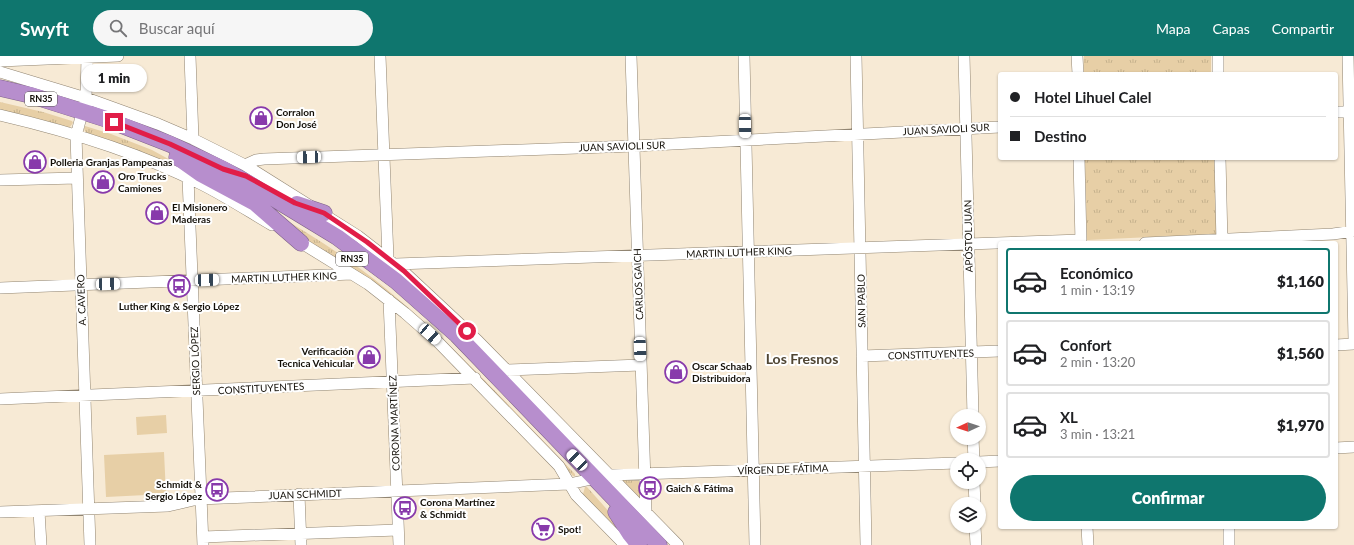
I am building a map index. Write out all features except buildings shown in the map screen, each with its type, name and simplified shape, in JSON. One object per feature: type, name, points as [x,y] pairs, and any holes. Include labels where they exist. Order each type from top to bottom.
[{"type":"highway","points":[[0,84],[41,99]]},
{"type":"highway","name":"RN35","points":[[0,88],[82,110],[150,136],[223,169],[255,186],[320,226],[380,268],[466,344],[567,450],[596,478],[616,512],[648,545]]},
{"type":"highway","name":"RN35","points":[[0,98],[82,110],[124,134],[228,181],[286,215],[343,252],[414,308],[596,478],[640,515],[659,545]]},
{"type":"highway","points":[[177,157],[201,174],[255,203],[301,243]]},
{"type":"highway","points":[[223,169],[246,176],[295,203],[324,213]]},
{"type":"highway","points":[[478,341],[494,365],[544,417],[567,450]]},
{"type":"highway","points":[[616,512],[630,534],[640,545]]},
{"type":"highway","points":[[640,515],[666,545]]},
{"type":"street","points":[[0,61],[65,57],[118,56]]},
{"type":"street","points":[[190,56],[193,139]]},
{"type":"street","points":[[380,56],[384,155],[392,261]]},
{"type":"street","name":"CARLOS GAICH","points":[[631,56],[644,474],[640,515]]},
{"type":"street","points":[[744,56],[755,545]]},
{"type":"street","name":"SAN PABLO","points":[[856,56],[866,545]]},
{"type":"street","name":"APÓSTOL JUAN","points":[[964,56],[973,409]]},
{"type":"street","points":[[1077,56],[1078,72]]},
{"type":"street","points":[[1218,56],[1218,72]]},
{"type":"street","points":[[1348,56],[1352,112],[1354,340]]},
{"type":"street","name":"A. CAVERO","points":[[87,57],[82,110],[76,136],[90,545]]},
{"type":"street","points":[[0,72],[82,110],[158,124],[193,139],[245,165],[354,233],[392,261],[478,341],[506,370],[596,478]]},
{"type":"street","points":[[1338,112],[1352,112]]},
{"type":"street","points":[[0,116],[76,136],[121,150],[188,178],[237,204],[368,284],[438,342],[474,378],[559,466],[576,494],[625,545]]},
{"type":"street","name":"JUAN SAVIOLI SUR","points":[[245,165],[256,160],[264,159],[634,146],[998,127]]},
{"type":"street","points":[[1080,160],[1081,241]]},
{"type":"street","points":[[1220,160],[1222,241],[1333,234],[1353,231]]},
{"type":"street","points":[[0,180],[77,178]]},
{"type":"street","name":"SERGIO LÓPEZ","points":[[188,178],[203,541]]},
{"type":"street","name":"MARTIN LUTHER KING","points":[[392,261],[637,256],[998,243]]},
{"type":"street","name":"MARTIN LUTHER KING","points":[[0,288],[352,274]]},
{"type":"street","name":"CORONA MARTÍNEZ","points":[[389,300],[399,545]]},
{"type":"street","points":[[1338,344],[1354,344]]},
{"type":"street","name":"CONSTITUYENTES","points":[[862,356],[998,351]]},
{"type":"street","points":[[506,370],[641,364]]},
{"type":"street","name":"CONSTITUYENTES","points":[[0,400],[474,378]]},
{"type":"street","points":[[1338,448],[1354,447]]},
{"type":"street","points":[[986,462],[998,461]]},
{"type":"street","name":"VÍRGEN DE FÁTIMA","points":[[596,478],[644,474],[950,463]]},
{"type":"street","name":"JUAN SCHMIDT","points":[[0,512],[168,506],[201,498],[569,484],[596,478]]},
{"type":"street","points":[[299,494],[301,545]]},
{"type":"street","points":[[39,511],[41,545]]},
{"type":"street","points":[[640,515],[678,545]]},
{"type":"street","points":[[1087,529],[1088,545]]},
{"type":"street","points":[[1229,529],[1229,545]]},
{"type":"street","points":[[203,541],[301,533],[398,530]]},
{"type":"street","points":[[975,533],[976,545]]},
{"type":"green space","points":[[1084,56],[1211,56],[1211,72],[1084,72]]},
{"type":"green space","points":[[0,102],[43,112],[72,121],[73,123],[69,128],[0,112]]},
{"type":"green space","points":[[85,126],[111,134],[152,150],[205,179],[86,133],[84,129]]},
{"type":"green space","points":[[1085,160],[1215,160],[1217,234],[1087,240]]},
{"type":"green space","points":[[270,210],[329,247],[385,288],[410,309],[482,378],[575,474],[575,476],[573,476],[464,362],[307,243]]},
{"type":"green space","points":[[166,415],[167,433],[137,435],[136,417]]},
{"type":"green space","points":[[164,452],[166,494],[106,497],[104,455]]},
{"type":"green space","points":[[622,481],[640,481],[641,500]]},
{"type":"green space","points":[[585,487],[587,487],[612,515],[630,545],[583,497]]},
{"type":"place","name":"Corralon Don José","points":[[261,118]]},
{"type":"place","name":"Polleria Granjas Pampeanas","points":[[35,162]]},
{"type":"place","name":"Oro Trucks Camiones","points":[[103,182]]},
{"type":"place","name":"El Misionero Maderas","points":[[157,213]]},
{"type":"place","name":"Luther King & Sergio López","points":[[179,286]]},
{"type":"place","name":"Verificación Tecnica Vehicular","points":[[369,357]]},
{"type":"place","name":"Oscar Schaab Distribuidora","points":[[676,372]]},
{"type":"place","name":"Gaich & Fátima","points":[[650,488]]},
{"type":"place","name":"Schmidt & Sergio López","points":[[217,490]]},
{"type":"place","name":"Corona Martínez & Schmidt","points":[[405,508]]},
{"type":"place","name":"Spot!","points":[[543,529]]},
{"type":"district","name":"Los Fresnos","points":[[802,359]]},
{"type":"route","points":[[114,122],[191,153],[223,169],[246,176],[295,203],[324,213],[381,252],[404,271],[467,331]]}]
